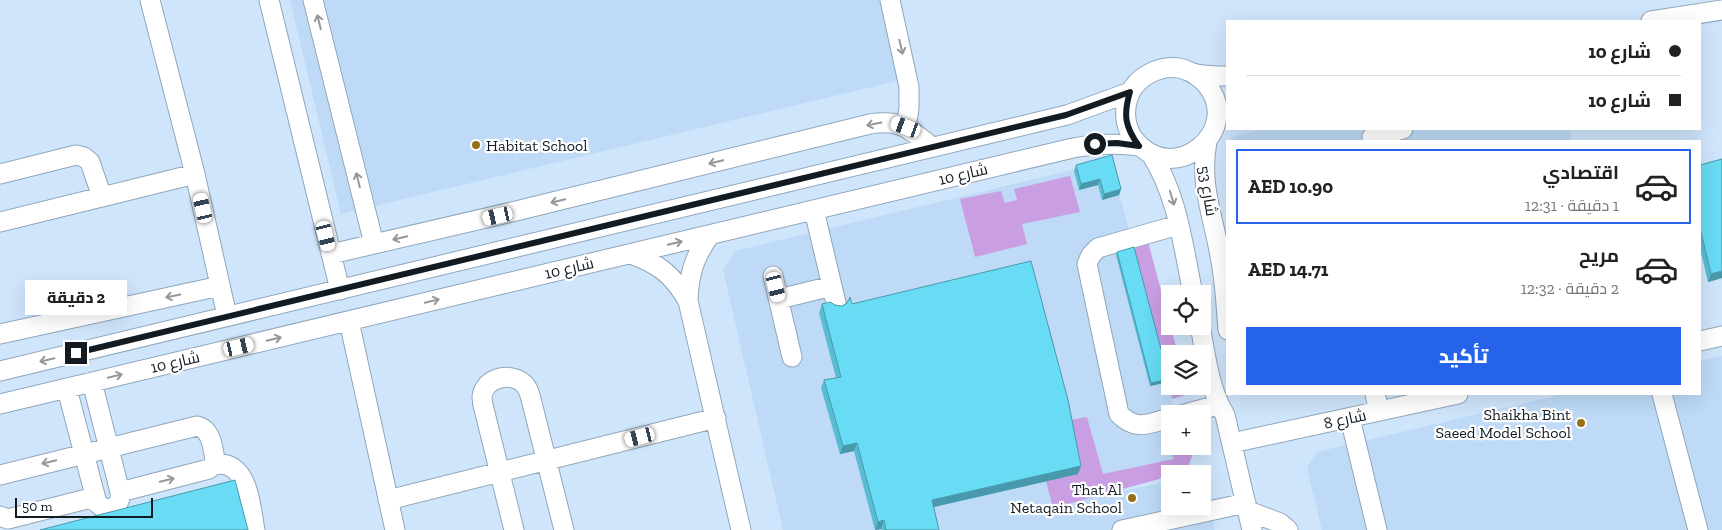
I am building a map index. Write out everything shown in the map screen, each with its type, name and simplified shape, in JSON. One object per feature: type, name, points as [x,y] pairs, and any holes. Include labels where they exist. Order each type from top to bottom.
[{"type":"street","points":[[150,0],[196,174],[227,316]]},
{"type":"street","points":[[269,0],[340,290]]},
{"type":"street","points":[[313,0],[374,244]]},
{"type":"street","points":[[890,0],[909,87],[906,127]]},
{"type":"street","points":[[1657,20],[1722,10]]},
{"type":"street","points":[[1145,150],[1166,158],[1181,157],[1195,152],[1216,129],[1214,97],[1206,84],[1194,74],[1180,68],[1166,68],[1151,72],[1139,81],[1130,92],[1126,106],[1126,121],[1130,134],[1145,150],[1168,185],[1191,285]]},
{"type":"street","points":[[1194,74],[1226,76]]},
{"type":"street","name":"شارع 10","points":[[0,371],[1066,115],[1130,92]]},
{"type":"street","points":[[331,254],[516,212],[870,124],[882,122],[906,127],[932,147]]},
{"type":"street","name":"شارع 53","points":[[1216,129],[1204,158],[1203,175],[1221,258],[1226,309]]},
{"type":"street","points":[[1372,137],[1396,130]]},
{"type":"street","name":"شارع 10","points":[[0,404],[1073,148],[1117,143],[1145,150]]},
{"type":"street","points":[[0,174],[76,155],[84,157],[90,162],[102,198]]},
{"type":"street","points":[[0,222],[196,174]]},
{"type":"street","points":[[779,299],[834,294],[814,210]]},
{"type":"street","points":[[1161,420],[1139,426],[1128,422],[1120,414],[1088,264],[1090,254],[1098,248],[1178,224]]},
{"type":"street","points":[[710,235],[700,249],[692,266],[688,301],[742,530]]},
{"type":"street","points":[[631,254],[649,261],[665,271],[678,285],[688,301]]},
{"type":"street","points":[[773,276],[792,358]]},
{"type":"street","points":[[0,334],[220,286]]},
{"type":"street","points":[[349,321],[395,530]]},
{"type":"street","points":[[1202,335],[1212,387],[1224,405],[1252,530]]},
{"type":"street","points":[[1701,341],[1722,336]]},
{"type":"street","points":[[514,530],[482,396],[489,384],[501,377],[515,378],[526,386],[531,399],[564,530]]},
{"type":"street","points":[[67,389],[97,503],[102,508],[114,508],[121,498],[120,492],[92,382]]},
{"type":"street","name":"شارع 8","points":[[1232,443],[1350,418],[1377,402],[1448,395]]},
{"type":"street","points":[[1662,395],[1698,530]]},
{"type":"street","points":[[1211,408],[1224,405]]},
{"type":"street","points":[[388,500],[716,418]]},
{"type":"street","points":[[1350,418],[1377,530]]},
{"type":"street","points":[[0,475],[197,426],[207,430],[215,464]]},
{"type":"street","points":[[120,492],[209,470],[215,464],[227,465],[236,470],[246,487],[255,530]]},
{"type":"street","points":[[0,516],[8,519],[95,497]]},
{"type":"street","points":[[1122,530],[1247,507],[1280,523],[1288,530]]},
{"type":"shaded area","name":"Habitat School","points":[[290,0],[894,0],[913,77],[341,214]]},
{"type":"shaded area","points":[[1263,130],[1569,130],[1572,140],[1232,140],[1231,137]]},
{"type":"shaded area","points":[[1110,161],[1161,358],[1161,395],[1170,395],[1173,405],[1161,405],[1161,455],[1192,455],[1189,465],[1161,465],[1161,478],[1082,500],[1161,483],[1161,515],[1211,515],[1211,512],[1215,530],[783,530],[723,270],[735,251]]},
{"type":"shaded area","points":[[1070,176],[1080,212],[1022,224],[1027,244],[975,257],[960,199],[1001,191],[1005,203],[1017,200],[1014,189]]},
{"type":"shaded area","points":[[1147,238],[1161,290],[1161,335],[1173,335],[1176,345],[1161,345],[1161,357],[1131,242]]},
{"type":"shaded area","name":"Shaikha Bint Saeed Model School","points":[[1722,356],[1722,530],[1322,530],[1307,468],[1317,452],[1559,395],[1701,395],[1701,361]]},
{"type":"shaded area","points":[[1171,395],[1186,395],[1172,399]]},
{"type":"shaded area","points":[[1087,417],[1103,474],[1174,459],[1173,455],[1192,455],[1189,465],[1161,465],[1161,478],[1053,508],[1046,481],[1079,473],[1076,467],[1070,420]]},
{"type":"building","points":[[1112,155],[1121,189],[1104,194],[1100,179],[1081,184],[1076,165]]},
{"type":"building","points":[[1722,159],[1722,271],[1711,274],[1701,232],[1701,165]]},
{"type":"building","points":[[1134,247],[1161,349],[1161,381],[1151,383],[1117,252]]},
{"type":"building","points":[[1031,261],[1068,400],[1081,466],[932,500],[939,530],[886,530],[884,520],[878,522],[857,443],[843,446],[824,380],[841,377],[822,304],[830,302],[842,306],[847,303],[850,297],[852,304]]},
{"type":"building","points":[[235,480],[248,530],[40,530]]},
{"type":"place","name":"Habitat School","points":[[476,145]]},
{"type":"place","name":"Shaikha Bint Saeed Model School","points":[[1581,423]]},
{"type":"place","name":"That Al Netaqain School","points":[[1132,498]]},
{"type":"route","points":[[76,353],[1066,115],[1130,92],[1126,106],[1126,121],[1130,134],[1139,146],[1117,143],[1095,144]]}]
